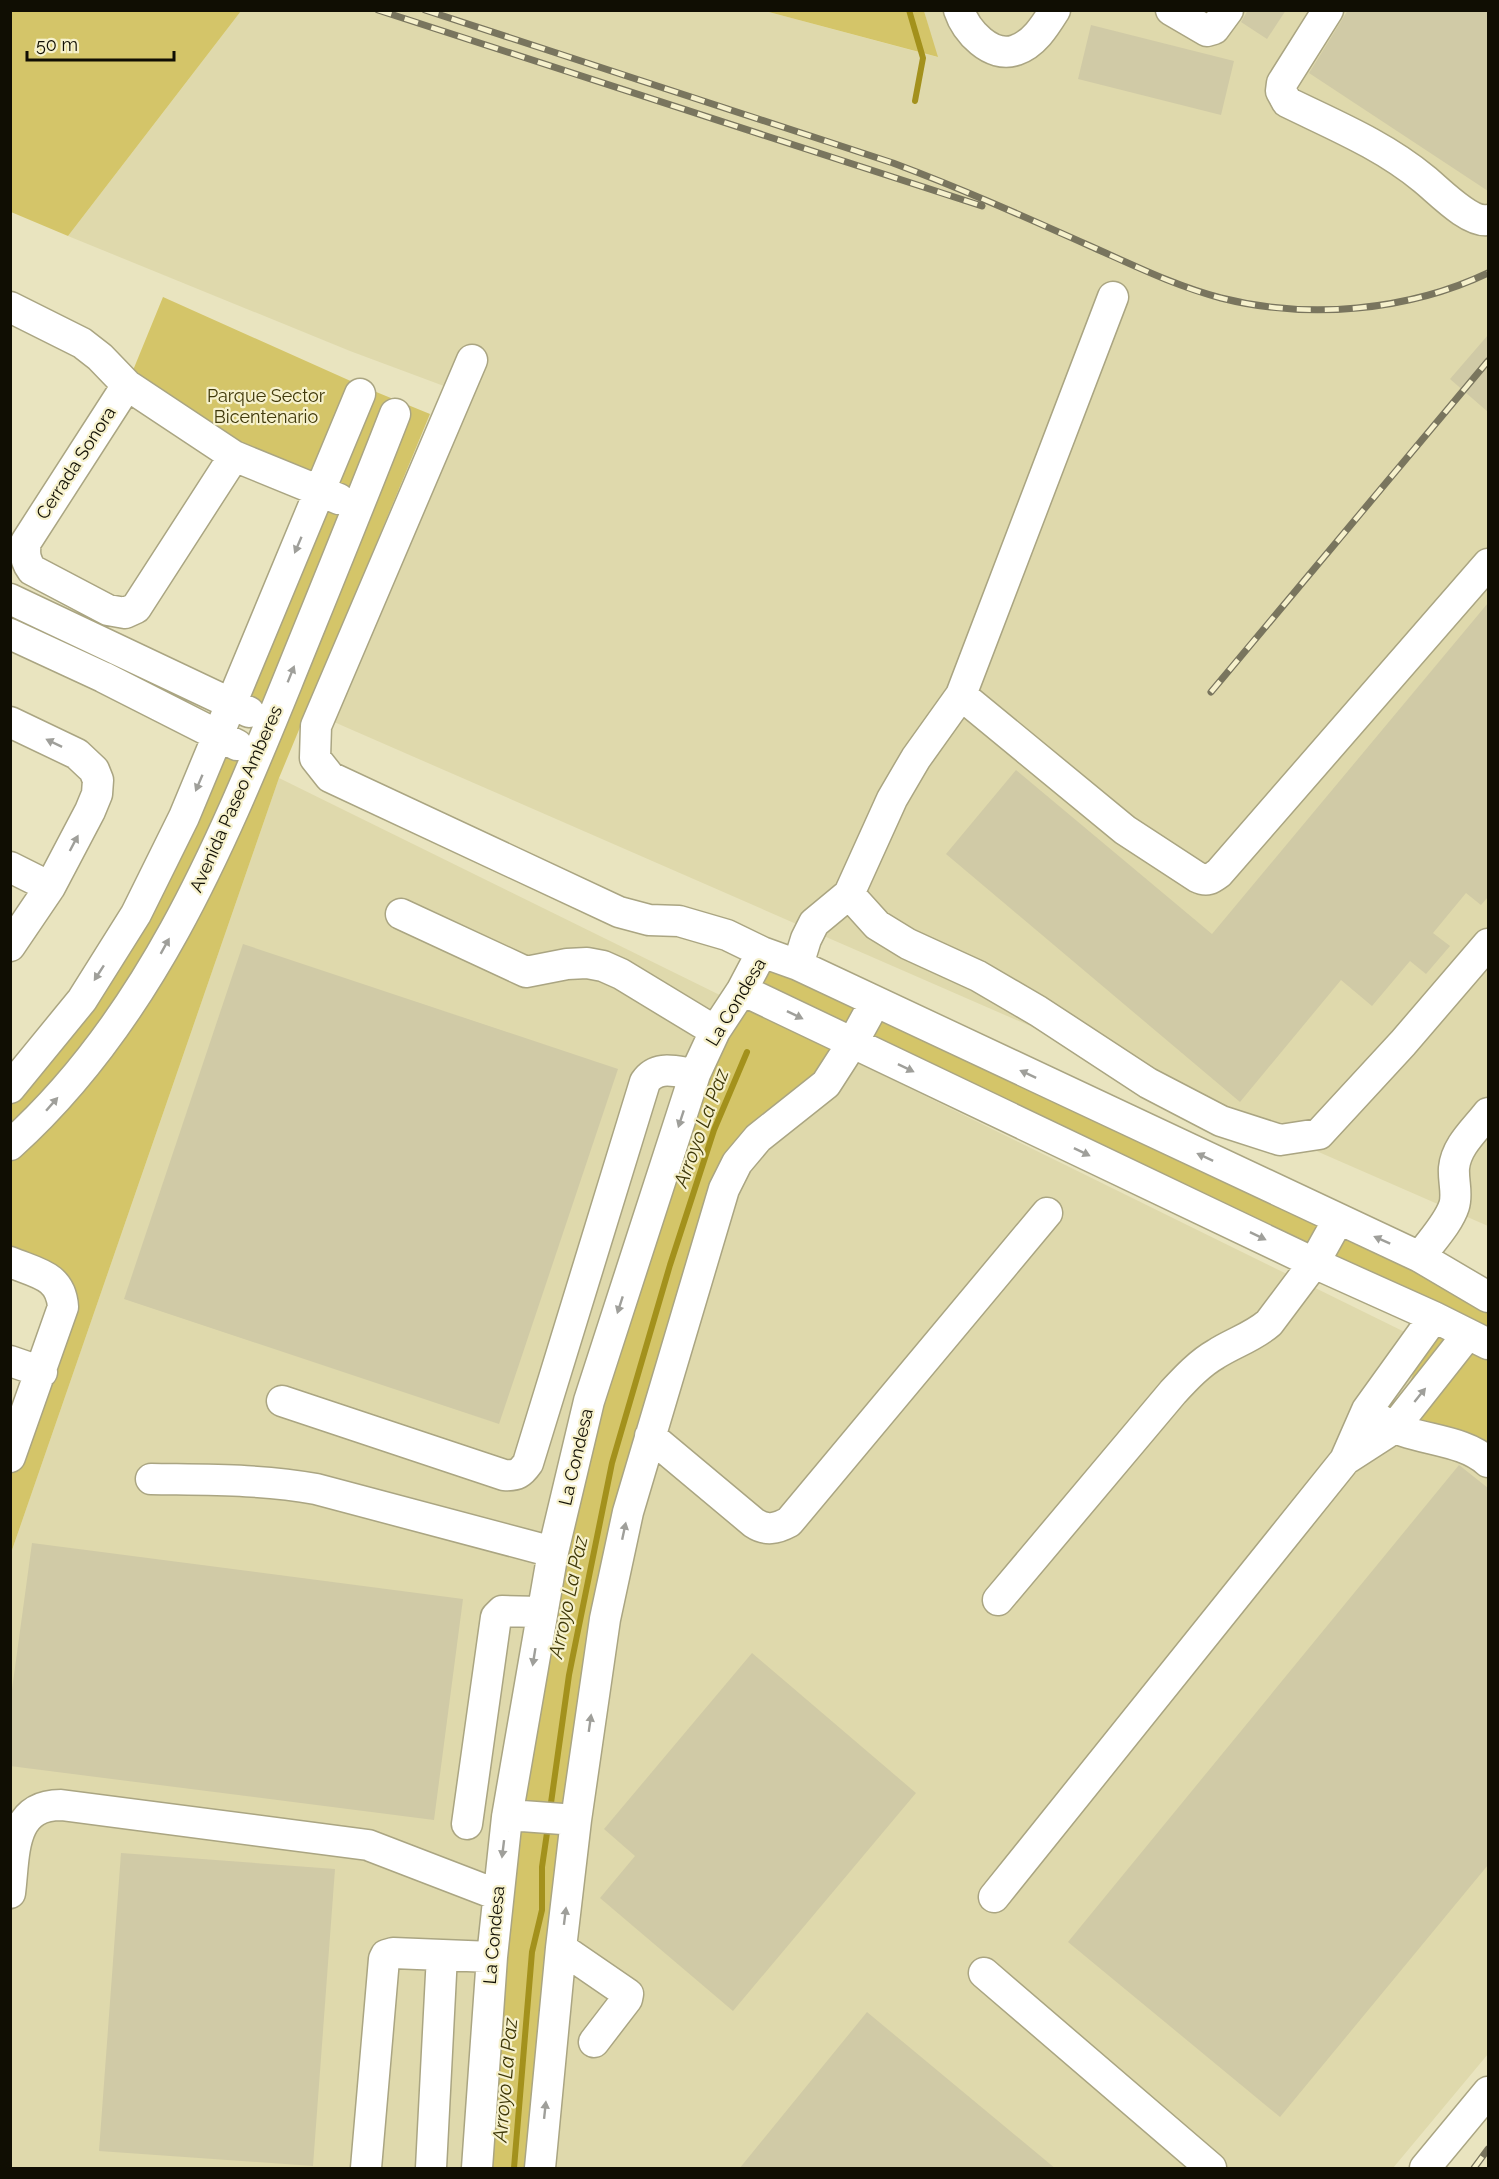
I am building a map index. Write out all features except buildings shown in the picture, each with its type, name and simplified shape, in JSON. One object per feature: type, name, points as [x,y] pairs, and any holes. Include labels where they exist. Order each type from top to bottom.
[{"type":"street","points":[[959,10],[975,37],[988,46],[1004,51],[1015,51],[1031,42],[1044,28],[1055,10]]},
{"type":"street","points":[[1171,10],[1207,31],[1214,28],[1228,10]]},
{"type":"street","points":[[1328,10],[1282,83],[1283,97],[1287,102],[1361,138],[1400,161],[1469,215],[1488,220]]},
{"type":"street","points":[[798,964],[814,923],[849,894],[892,799],[916,759],[961,695],[1113,297]]},
{"type":"street","points":[[14,316],[82,343],[100,357],[127,385],[234,456],[358,507]]},
{"type":"street","points":[[472,360],[316,726],[315,759],[330,777],[619,912],[649,920],[679,921],[727,935],[762,952]]},
{"type":"street","name":"Cerrada Sonora","points":[[127,385],[26,542],[24,552],[32,570],[108,610],[125,613],[136,608],[234,456]]},
{"type":"street","points":[[10,1088],[82,1000],[136,914],[184,817],[219,736],[360,394]]},
{"type":"street","name":"Avenida Paseo Amberes","points":[[10,1145],[36,1122],[91,1059],[143,986],[204,877],[258,754],[395,414]]},
{"type":"street","points":[[961,695],[1125,830],[1197,877],[1203,880],[1209,879],[1219,873],[1488,564]]},
{"type":"street","points":[[10,599],[271,722]]},
{"type":"street","points":[[10,634],[103,677],[258,754]]},
{"type":"street","points":[[10,722],[76,754],[94,770],[98,780],[97,794],[90,811],[50,887],[10,946]]},
{"type":"street","points":[[10,867],[50,887]]},
{"type":"street","points":[[849,894],[877,925],[908,944],[978,976],[1038,1011],[1149,1083],[1221,1121],[1280,1140],[1319,1134],[1403,1043],[1488,944]]},
{"type":"street","points":[[401,914],[526,972],[567,964],[588,963],[603,966],[621,974],[715,1031]]},
{"type":"street","name":"La Condesa","points":[[477,2169],[498,1895],[514,1816],[542,1612],[553,1552],[589,1401],[695,1074],[715,1031],[742,990],[762,952],[798,964],[1420,1257],[1488,1297]]},
{"type":"street","points":[[742,990],[1478,1339],[1393,1429],[1345,1460]]},
{"type":"street","points":[[540,2169],[561,1948],[568,1820],[605,1618],[628,1512],[724,1190],[737,1163],[758,1138],[826,1084],[875,1002]]},
{"type":"street","points":[[282,1401],[504,1475],[514,1476],[522,1472],[528,1463],[645,1082],[657,1071],[695,1074]]},
{"type":"street","points":[[1420,1257],[1453,1208],[1456,1198],[1454,1170],[1456,1157],[1461,1147],[1488,1113]]},
{"type":"street","points":[[650,1436],[754,1523],[761,1527],[778,1528],[789,1522],[1047,1213]]},
{"type":"street","points":[[998,1600],[1192,1372],[1215,1354],[1259,1331],[1269,1323],[1314,1263],[1338,1220]]},
{"type":"street","points":[[10,1262],[48,1278],[57,1285],[62,1296],[63,1307],[42,1372],[10,1457]]},
{"type":"street","points":[[994,1897],[1345,1460],[1367,1410],[1434,1317]]},
{"type":"street","points":[[10,1361],[42,1372]]},
{"type":"street","points":[[1367,1410],[1393,1429],[1473,1451],[1488,1462]]},
{"type":"street","points":[[151,1479],[282,1483],[553,1552]]},
{"type":"street","points":[[467,1824],[496,1617],[502,1611],[542,1612]]},
{"type":"street","points":[[10,1893],[15,1851],[25,1819],[38,1808],[54,1805],[368,1845],[498,1895]]},
{"type":"street","points":[[514,1816],[568,1820]]},
{"type":"street","points":[[561,1948],[628,1994],[627,2000],[594,2042]]},
{"type":"street","points":[[366,2169],[386,1955],[393,1953],[492,1957]]},
{"type":"street","points":[[430,2169],[442,1955]]},
{"type":"street","points":[[984,1973],[1211,2169]]},
{"type":"street","points":[[1425,2169],[1488,2092]]},
{"type":"shaded area","points":[[241,11],[765,11],[937,57],[924,11],[1488,11],[1488,1226],[334,722],[460,392],[350,351],[68,236]]},
{"type":"shaded area","points":[[279,778],[1488,1373],[1488,2054],[1393,2168],[11,2168],[11,1553]]},
{"type":"green space","points":[[10,11],[241,11],[68,236],[11,212]]},
{"type":"green space","points":[[765,11],[924,11],[938,57]]},
{"type":"green space","name":"Parque Sector Bicentenario","points":[[163,297],[430,414],[279,778],[11,1553],[11,1457],[63,1307],[11,1262],[11,1083],[84,996],[219,736],[257,754],[271,722],[232,704],[320,491],[127,385]]},
{"type":"green space","points":[[762,952],[1488,1297],[1488,1462],[1393,1429],[1434,1317],[853,1043],[737,1163],[628,1511],[540,2168],[477,2168],[541,1612],[695,1074]]},
{"type":"waterway","name":"Arroyo La Paz","points":[[909,10],[923,58],[915,101]]},
{"type":"waterway","name":"Arroyo La Paz","points":[[550,1810],[569,1675],[612,1463],[670,1265],[714,1130],[747,1052]]},
{"type":"waterway","name":"Arroyo La Paz","points":[[514,2168],[532,1952],[542,1910],[542,1867],[548,1826]]},
{"type":"railway","points":[[378,10],[982,206]]},
{"type":"railway","points":[[425,10],[893,163],[992,203],[1154,275],[1221,298],[1288,309],[1357,308],[1425,296],[1488,273]]},
{"type":"railway","points":[[1211,692],[1488,361]]},
{"type":"railway","points":[[1474,2168],[1488,2149]]}]
